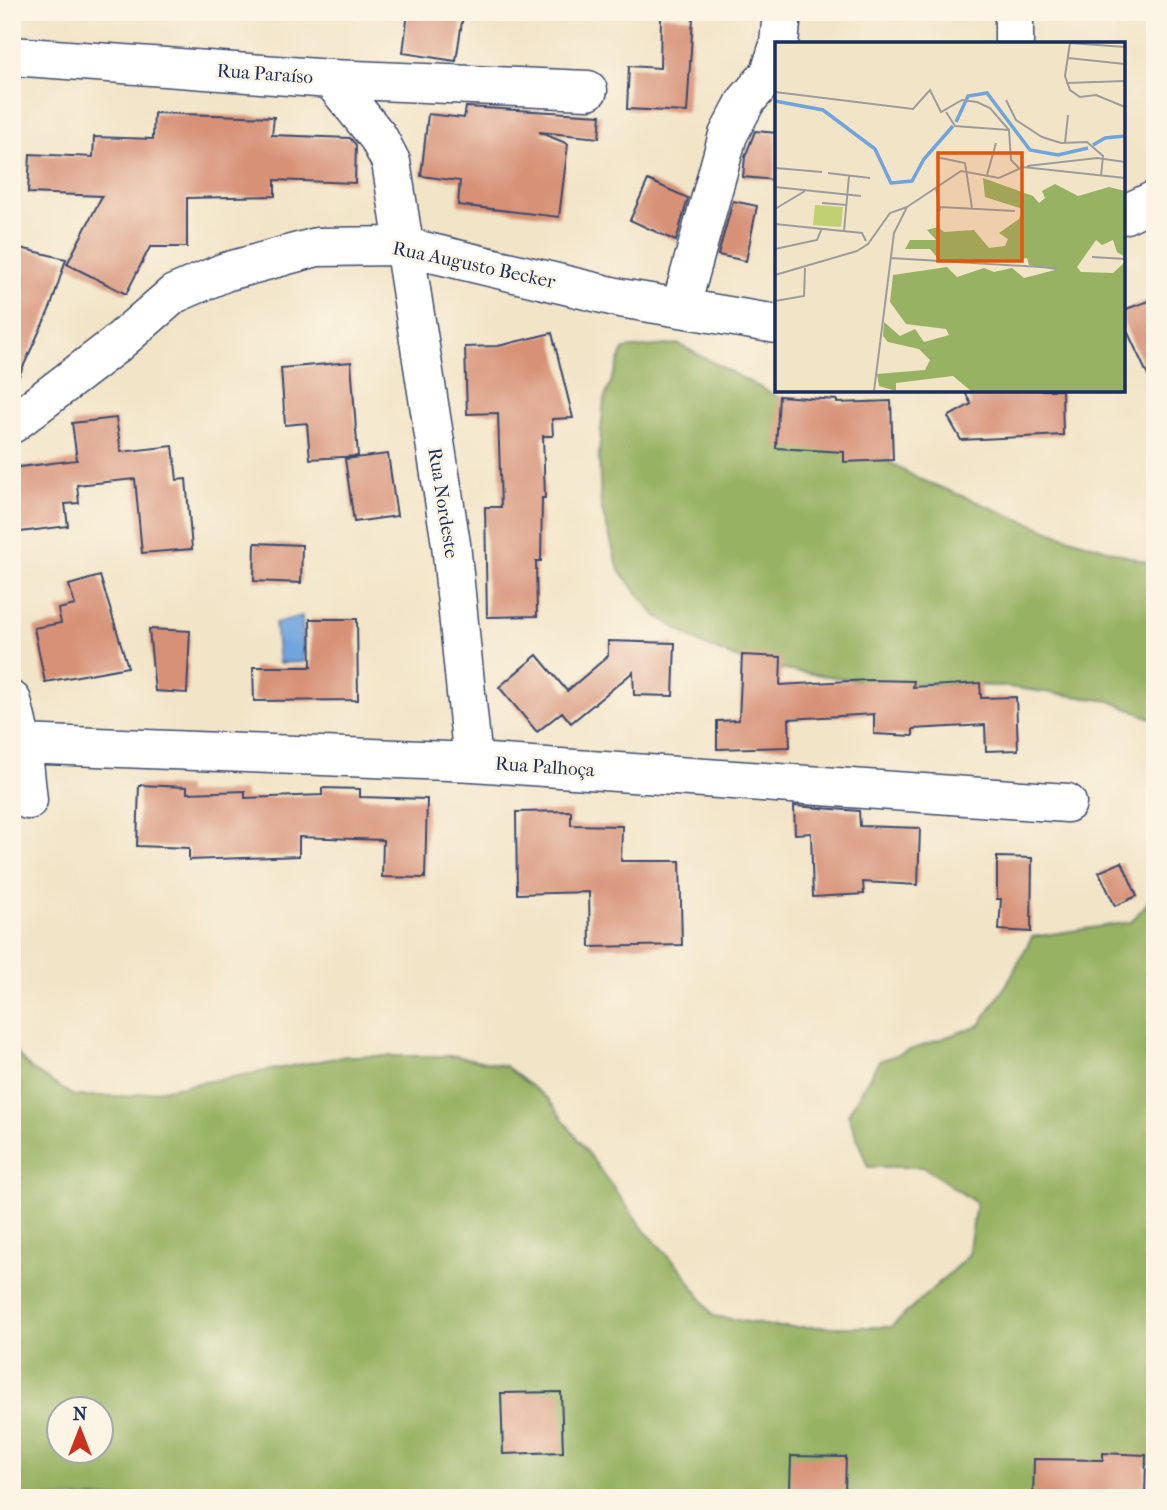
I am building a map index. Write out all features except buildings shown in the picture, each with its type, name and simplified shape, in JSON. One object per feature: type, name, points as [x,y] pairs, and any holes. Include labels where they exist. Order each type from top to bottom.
[{"type":"street","points":[[779,42],[782,12]]},
{"type":"street","points":[[1014,12],[1014,42]]},
{"type":"street","name":"Rua Paraíso","points":[[12,56],[331,79],[378,137],[391,162],[402,246]]},
{"type":"street","points":[[681,306],[728,135],[746,102],[770,73],[775,57]]},
{"type":"street","points":[[331,79],[588,90]]},
{"type":"street","name":"Rua Augusto Becker","points":[[12,424],[114,346],[174,294],[225,272],[317,247],[402,246],[620,298],[775,324]]},
{"type":"street","name":"Rua Nordeste","points":[[402,246],[450,544],[473,762]]},
{"type":"street","points":[[12,701],[22,744],[28,800]]},
{"type":"street","name":"Rua Palhoça","points":[[22,744],[473,762],[1067,803]]},
{"type":"green space","points":[[678,344],[769,392],[917,478],[1057,534],[1155,565],[1155,720],[1110,701],[1001,686],[876,683],[757,666],[703,645],[655,615],[619,570],[601,506],[599,453],[604,400],[624,349]]},
{"type":"green space","points":[[1155,894],[1155,1463],[1136,1466],[1090,1498],[23,1498],[12,1486],[12,1048],[31,1069],[74,1096],[128,1096],[347,1056],[456,1056],[505,1066],[548,1099],[645,1231],[683,1271],[713,1316],[777,1327],[891,1327],[968,1256],[976,1203],[924,1167],[868,1167],[848,1114],[879,1061],[980,1025],[1008,982],[1032,937],[1131,922]]},
{"type":"water","points":[[302,616],[304,662],[279,663],[275,623]]}]
